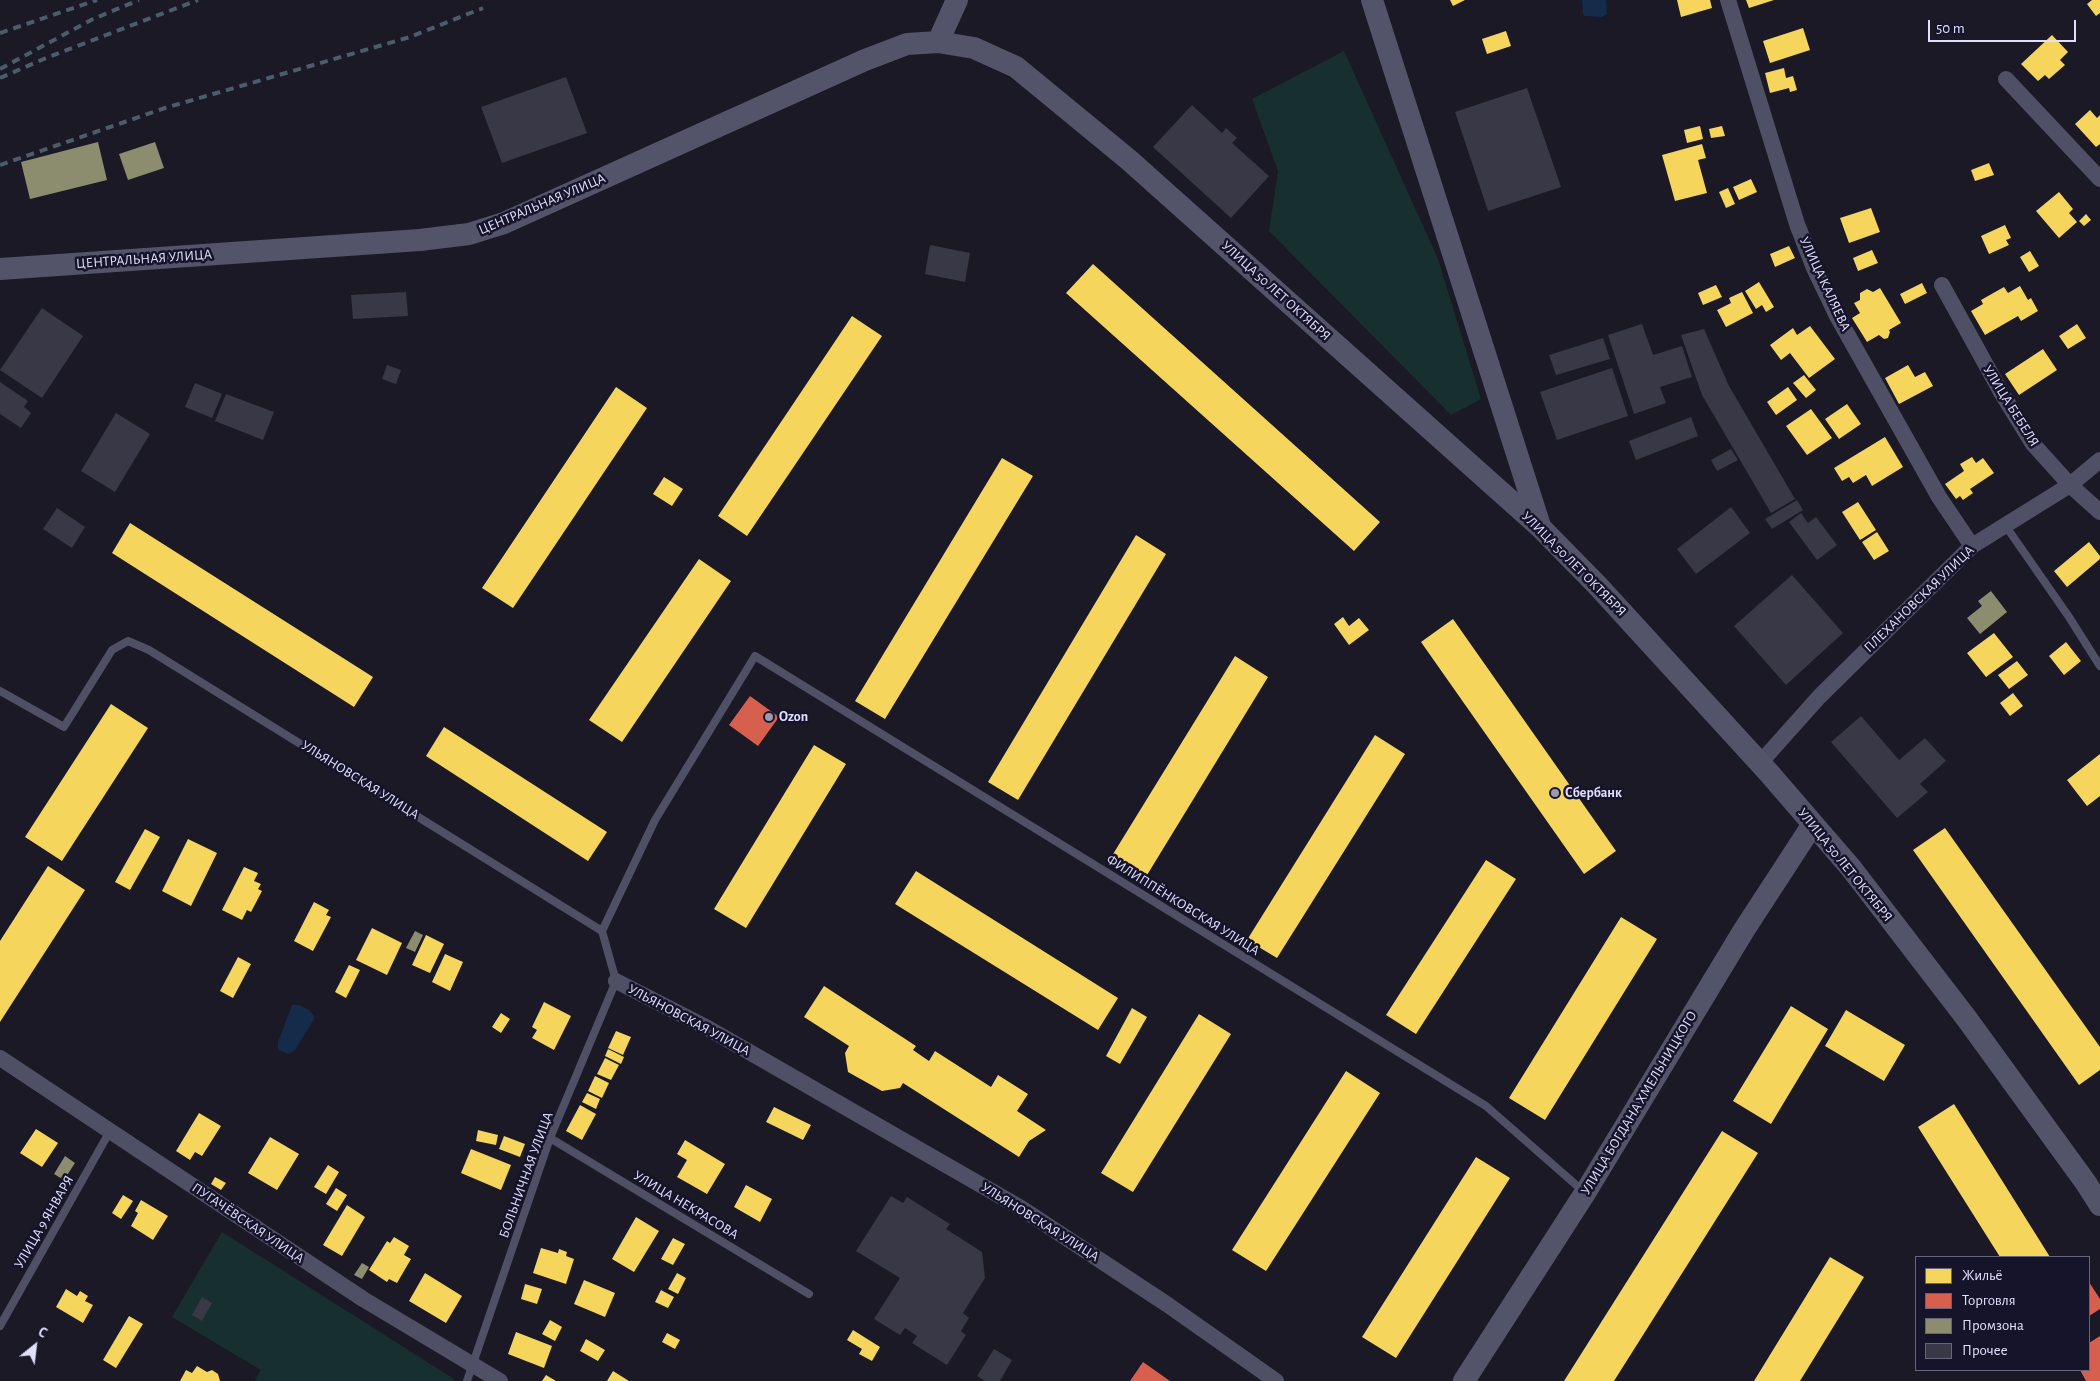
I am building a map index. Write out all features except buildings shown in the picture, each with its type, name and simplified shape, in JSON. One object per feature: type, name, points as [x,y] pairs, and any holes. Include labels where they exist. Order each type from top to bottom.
[{"type":"main road","points":[[938,42],[957,0]]},
{"type":"main road","points":[[1372,0],[1540,527]]},
{"type":"main road","name":"ЦЕНТРАЛЬНАЯ УЛИЦА","points":[[0,269],[410,241],[469,234],[504,223],[865,60],[907,44],[938,42]]},
{"type":"main road","name":"УЛИЦА 50 ЛЕТ ОКТЯБРЯ","points":[[938,42],[974,48],[1016,67],[1129,160],[1540,527],[1620,609],[1760,763],[1851,868],[1967,1020],[2100,1205]]},
{"type":"main road","name":"УЛИЦА БОГДАНА ХМЕЛЬНИЦКОГО","points":[[1464,1381],[1585,1193],[1744,930],[1813,824]]},
{"type":"street","name":"УЛИЦА КАЛЯЕВА","points":[[1728,0],[1795,216],[1814,268],[1837,316],[1935,488],[1972,546]]},
{"type":"street","points":[[2006,79],[2100,179]]},
{"type":"street","name":"УЛИЦА БЕБЕЛЯ","points":[[1942,286],[2001,392],[2033,444],[2070,485],[2100,512]]},
{"type":"street","name":"ПЛЕХАНОВСКАЯ УЛИЦА","points":[[1760,763],[1819,697],[1972,546],[2070,485],[2100,460]]},
{"type":"street","name":"УЛЬЯНОВСКАЯ УЛИЦА","points":[[616,981],[704,1026],[1021,1208],[1168,1305],[1276,1381]]},
{"type":"street","name":"ПУГАЧЁВСКАЯ УЛИЦА","points":[[0,1058],[363,1299],[500,1381]]},
{"type":"lane","points":[[2005,525],[2069,617],[2100,666]]},
{"type":"lane","name":"УЛЬЯНОВСКАЯ УЛИЦА","points":[[0,691],[64,727],[112,650],[128,641],[149,650],[602,931],[616,981]]},
{"type":"lane","name":"ФИЛИППЁНКОВСКАЯ УЛИЦА","points":[[602,931],[655,820],[755,656],[1486,1106],[1585,1193]]},
{"type":"lane","name":"БОЛЬНИЧНАЯ УЛИЦА","points":[[467,1381],[550,1138],[616,981]]},
{"type":"lane","name":"УЛИЦА 9 ЯНВАРЯ","points":[[0,1326],[110,1131]]},
{"type":"lane","name":"УЛИЦА НЕКРАСОВА","points":[[550,1138],[809,1294]]},
{"type":"green space","points":[[1344,51],[1438,259],[1481,399],[1451,415],[1269,231],[1278,171],[1252,99]]},
{"type":"green space","points":[[222,1232],[454,1379],[453,1381],[255,1381],[261,1370],[172,1317]]},
{"type":"water","points":[[1582,0],[1606,0],[1607,14],[1602,17],[1585,16],[1583,14]]},
{"type":"water","points":[[292,1005],[299,1005],[309,1010],[314,1019],[295,1050],[289,1054],[278,1050],[278,1042]]},
{"type":"railway","points":[[0,33],[97,0]]},
{"type":"railway","points":[[0,69],[93,19],[139,0]]},
{"type":"railway","points":[[0,78],[46,58],[198,0]]},
{"type":"railway","points":[[0,165],[165,108],[410,37],[483,8]]},
{"type":"place","name":"Ozon","points":[[769,717]]},
{"type":"place","name":"Сбербанк","points":[[1555,793]]}]
